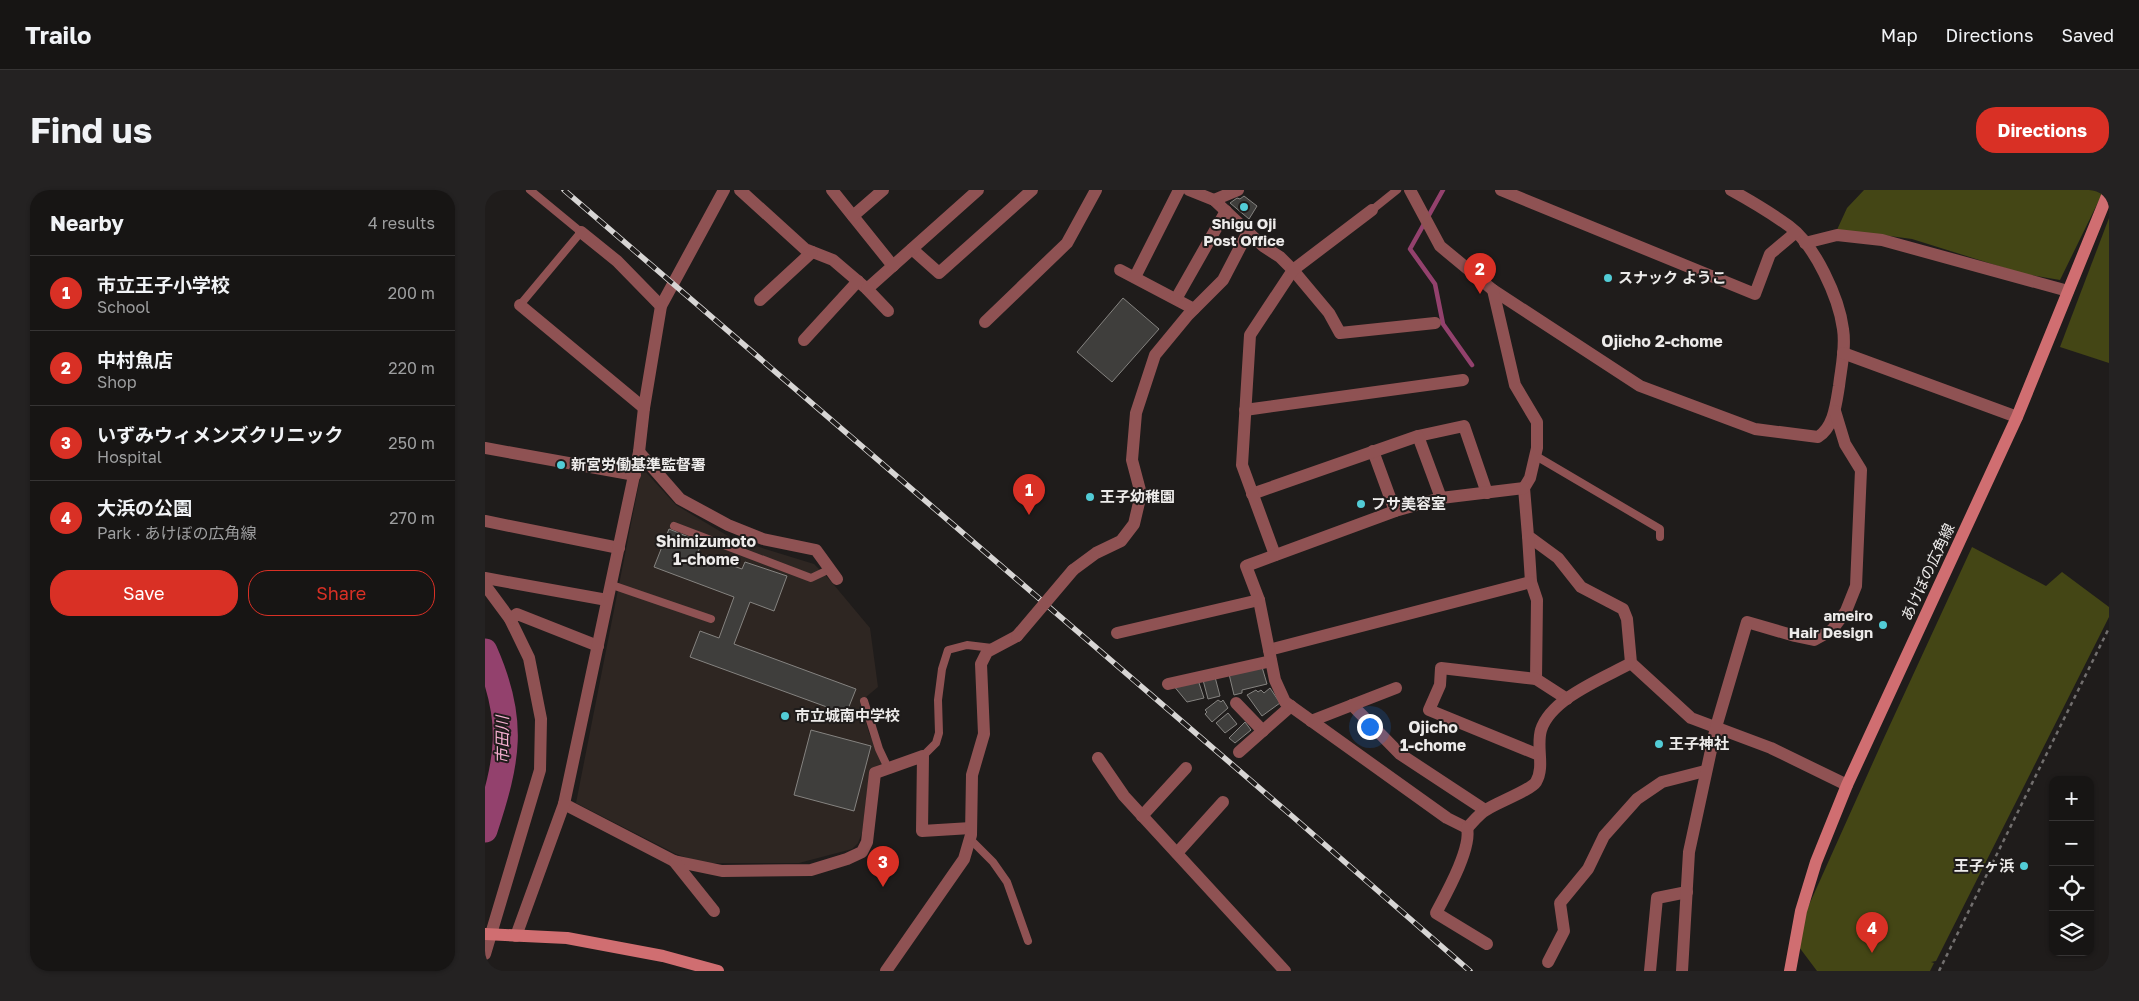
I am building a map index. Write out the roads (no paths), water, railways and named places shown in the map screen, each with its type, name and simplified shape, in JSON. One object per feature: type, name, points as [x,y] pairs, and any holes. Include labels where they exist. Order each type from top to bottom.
[{"type":"main road","name":"あけぼの広角線","points":[[1790,971],[1801,911],[1815,862],[1847,785],[2017,417],[2109,191]]},
{"type":"main road","points":[[488,934],[567,938],[663,956],[718,971]]},
{"type":"street","points":[[517,936],[564,804],[635,475],[661,306],[724,190]]},
{"type":"street","points":[[740,190],[805,249],[833,260],[863,285],[888,311]]},
{"type":"street","points":[[832,190],[893,266]]},
{"type":"street","points":[[853,216],[883,190]]},
{"type":"street","points":[[912,249],[939,273],[1032,190]]},
{"type":"street","points":[[985,322],[1067,243],[1096,190]]},
{"type":"street","points":[[1135,278],[1179,190]]},
{"type":"street","points":[[1189,190],[1214,200],[1263,246],[1293,270],[1329,314],[1340,333],[1435,323]]},
{"type":"street","points":[[1214,200],[1238,190]]},
{"type":"street","points":[[1411,190],[1440,246],[1493,290],[1639,386],[1755,429],[1818,437],[1824,433],[1835,411],[1843,354],[1844,330],[1839,307],[1828,282],[1805,243],[1790,227],[1736,191]]},
{"type":"street","points":[[1501,190],[1755,294],[1770,254],[1795,233]]},
{"type":"street","points":[[804,340],[863,285],[893,266],[971,192]]},
{"type":"street","points":[[1275,555],[1242,465],[1250,335],[1293,270],[1371,210]]},
{"type":"street","points":[[1176,299],[1226,211]]},
{"type":"street","points":[[581,232],[617,261],[661,306]]},
{"type":"street","points":[[886,971],[964,859],[971,833],[972,775],[984,734],[981,664],[987,652],[1017,636],[1073,570],[1095,553],[1121,541],[1134,524],[1141,494],[1132,460],[1136,413],[1155,355],[1194,308],[1223,280],[1248,232]]},
{"type":"street","points":[[1805,243],[1837,235],[1882,240],[2069,291]]},
{"type":"street","points":[[760,300],[812,252]]},
{"type":"street","points":[[1120,270],[1194,308]]},
{"type":"street","points":[[1493,290],[1515,385],[1537,422],[1535,456],[1530,478],[1524,488],[1531,582],[1537,600],[1536,679]]},
{"type":"street","points":[[520,305],[644,408]]},
{"type":"street","points":[[1843,354],[2017,417]]},
{"type":"street","points":[[1245,410],[1463,380]]},
{"type":"street","points":[[1682,971],[1689,852],[1716,727],[1747,622],[1814,640],[1833,630],[1846,611],[1857,586],[1861,470],[1845,444],[1835,411]]},
{"type":"street","points":[[1252,494],[1418,436],[1464,426],[1487,493]]},
{"type":"street","points":[[1418,436],[1441,498]]},
{"type":"street","points":[[485,448],[635,475]]},
{"type":"street","points":[[639,452],[680,499],[728,525],[763,539],[816,550],[833,574]]},
{"type":"street","points":[[1373,452],[1395,511]]},
{"type":"street","points":[[1487,944],[1436,913],[1458,868],[1469,835],[1467,828],[1447,818],[1285,702],[1275,680],[1259,600],[1246,566],[1395,511],[1441,498],[1524,488]]},
{"type":"street","points":[[485,521],[619,548]]},
{"type":"street","points":[[1528,536],[1557,558],[1581,587],[1623,609],[1627,619],[1631,663],[1691,718],[1771,748],[1847,785]]},
{"type":"street","points":[[485,578],[607,600]]},
{"type":"street","points":[[1168,684],[1531,582]]},
{"type":"street","points":[[485,585],[510,619],[529,658],[541,719],[540,770],[488,934],[485,954]]},
{"type":"street","points":[[1117,632],[1259,600]]},
{"type":"street","points":[[510,619],[517,614],[598,646]]},
{"type":"street","points":[[1467,828],[1485,810],[1535,784],[1540,772],[1541,730],[1551,711],[1567,699],[1631,663]]},
{"type":"street","points":[[1539,755],[1429,710],[1440,685],[1441,668],[1536,679],[1567,699]]},
{"type":"street","points":[[1311,721],[1396,688]]},
{"type":"street","points":[[1236,703],[1263,731]]},
{"type":"street","points":[[1352,705],[1400,754],[1485,810]]},
{"type":"street","points":[[1239,752],[1291,706]]},
{"type":"street","points":[[564,804],[674,861],[722,871],[811,870],[847,859],[862,852],[867,842],[875,773],[923,756],[922,831],[971,833]]},
{"type":"street","points":[[1099,758],[1124,796],[1285,971]]},
{"type":"street","points":[[1142,816],[1186,768]]},
{"type":"street","points":[[1548,962],[1564,931],[1560,903],[1588,869],[1604,836],[1637,799],[1662,782],[1705,771]]},
{"type":"street","points":[[1177,852],[1223,802]]},
{"type":"street","points":[[674,861],[713,911]]},
{"type":"street","points":[[1650,971],[1657,898],[1687,892]]},
{"type":"lane","points":[[520,305],[581,232],[530,190]]},
{"type":"lane","points":[[1371,210],[1397,190]]},
{"type":"lane","points":[[1535,456],[1660,529],[1660,537]]},
{"type":"lane","points":[[674,526],[811,578],[833,574]]},
{"type":"lane","points":[[612,585],[711,619]]},
{"type":"lane","points":[[923,756],[935,743],[939,733],[938,700],[941,669],[949,650],[967,645],[994,648]]},
{"type":"lane","points":[[864,701],[879,749],[888,768]]},
{"type":"lane","points":[[971,833],[1007,882],[1028,941]]},
{"type":"waterway","points":[[1443,190],[1410,249],[1435,284],[1443,324],[1472,365]]},
{"type":"waterway","name":"市田川","points":[[485,651],[495,676],[505,720],[503,761],[485,830]]},
{"type":"railway","points":[[564,190],[1470,971]]},
{"type":"place","name":"Shigu Oji Post Office","points":[[1244,207]]},
{"type":"place","name":"スナック ようこ","points":[[1608,278]]},
{"type":"place","name":"中村魚店","points":[[1480,294]]},
{"type":"place","name":"新宮労働基準監督署","points":[[561,465]]},
{"type":"place","name":"王子幼稚園","points":[[1090,497]]},
{"type":"place","name":"フサ美容室","points":[[1361,504]]},
{"type":"place","name":"市立王子小学校","points":[[1029,515]]},
{"type":"place","name":"ameiro Hair Design","points":[[1883,625]]},
{"type":"place","name":"市立城南中学校","points":[[785,716]]},
{"type":"place","name":"王子神社","points":[[1659,744]]},
{"type":"place","name":"王子ヶ浜","points":[[2024,866]]},
{"type":"place","name":"いずみウィメンズクリニック","points":[[883,887]]},
{"type":"place","name":"大浜の公園","points":[[1872,953]]},
{"type":"district","name":"Ojicho 2-chome","points":[[1662,341]]},
{"type":"district","name":"Shimizumoto 1-chome","points":[[706,550]]},
{"type":"district","name":"Ojicho 1-chome","points":[[1433,736]]}]
